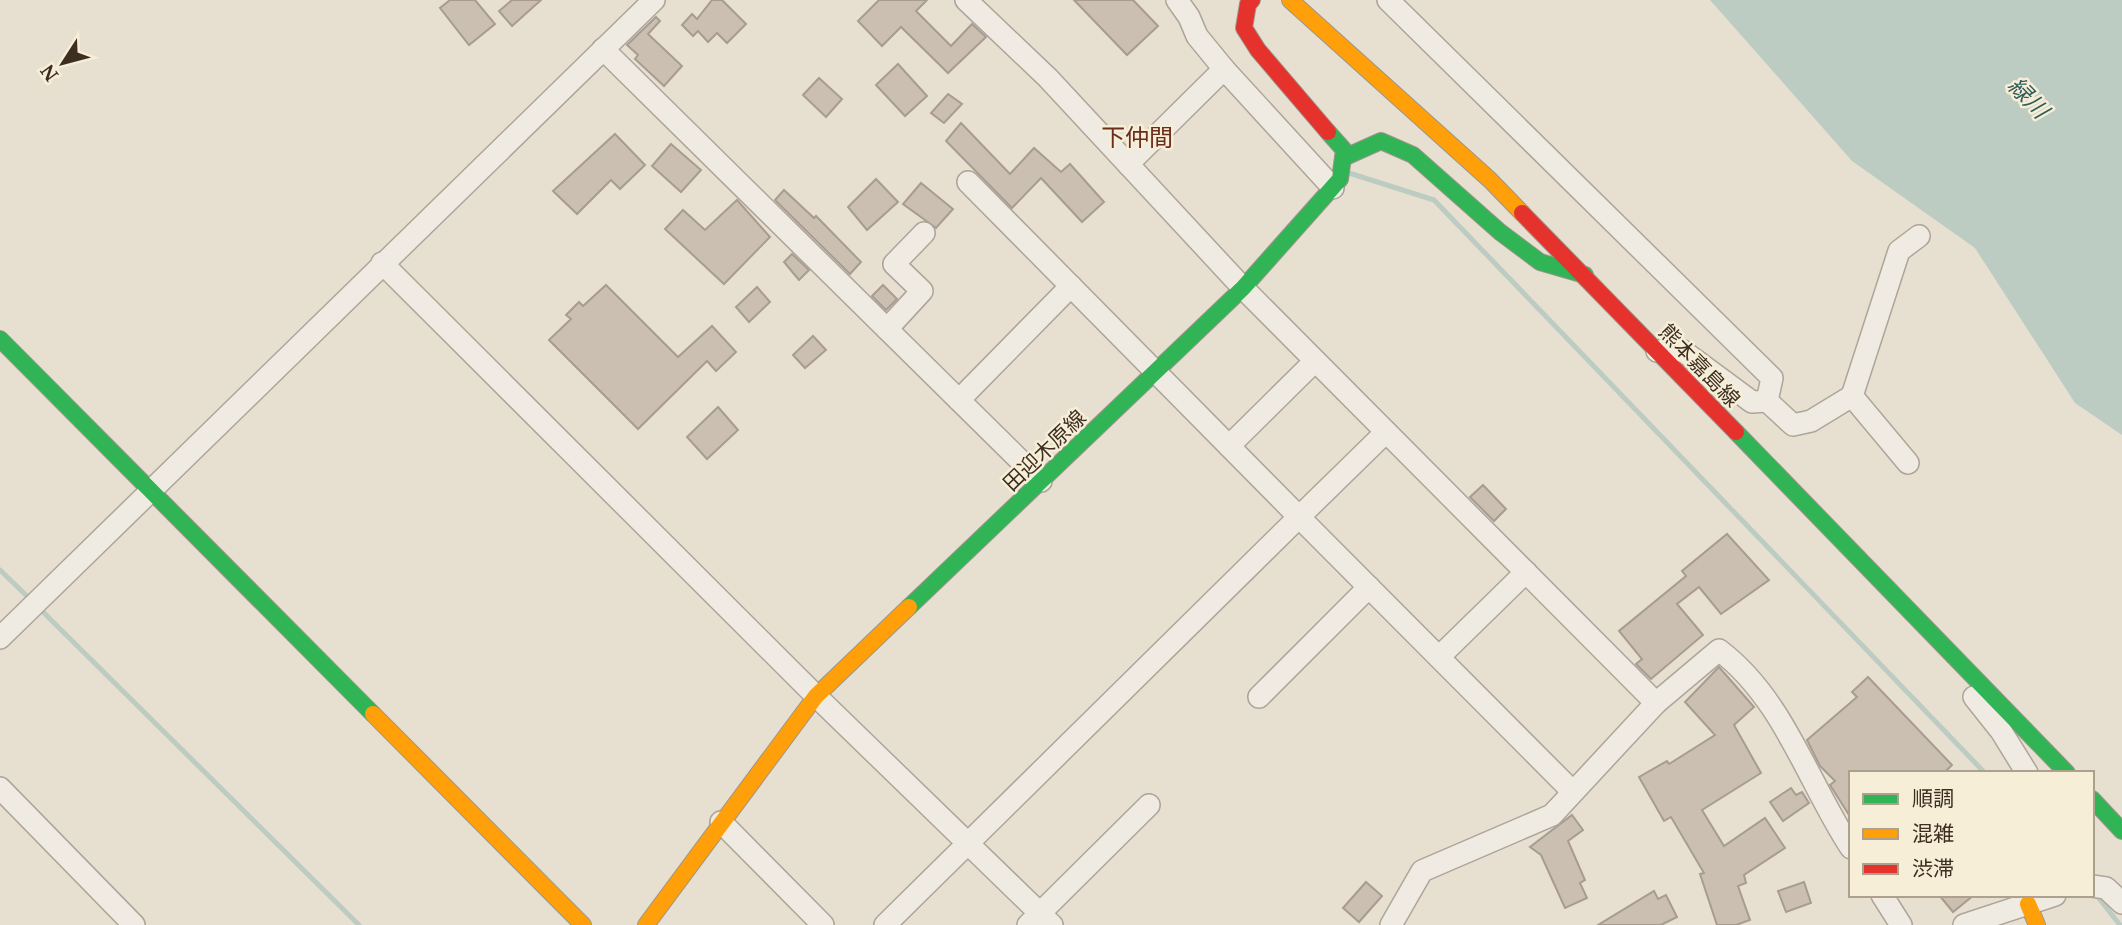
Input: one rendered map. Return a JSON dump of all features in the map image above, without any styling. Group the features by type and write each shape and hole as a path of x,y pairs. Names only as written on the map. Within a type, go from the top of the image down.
{"main road":[{"path":"1252,0 1248,4 1244,28 1258,50 1345,150 1337,184"},
{"name":"熊本嘉島線","path":"1290,0 1490,180 2065,771"},
{"path":"1343,158 1381,141 1413,155 1500,232 1540,262 1585,275"},
{"name":"田迎木原線","path":"646,925 816,696 1243,288 1337,184"},
{"path":"0,340 148,492 583,925"},
{"path":"2094,801 2122,831"},
{"path":"2028,904 2037,925"}],"street":[{"path":"0,638 654,0"},
{"path":"966,0 1048,78 1243,288 1656,702"},
{"path":"1177,0 1189,17 1197,36 1224,69 1337,184"},
{"path":"1388,0 1772,378 1767,401"},
{"path":"603,49 1041,481"},
{"path":"1128,164 1224,69"},
{"path":"968,182 1572,791"},
{"path":"887,329 922,290 894,264 924,233"},
{"path":"1657,351 1684,351 1752,402 1767,401 1793,425 1811,421 1852,396 1899,251 1919,236"},
{"path":"382,263 968,844 1040,921 1149,805"},
{"path":"959,400 1071,286"},
{"path":"1229,446 1315,361"},
{"path":"1852,396 1908,463"},
{"path":"885,925 1386,432"},
{"path":"1439,657 1526,572"},
{"path":"1259,697 1369,587"},
{"path":"1944,644 1959,679 2001,731 2026,771"},
{"path":"1391,925 1422,871 1552,816 1656,702 1719,650 1768,704 1806,764 1849,844"},
{"path":"0,788 134,925"},
{"path":"721,822 823,925"},
{"path":"2094,886 2106,887 2122,903"},
{"path":"1883,897 1901,925"},
{"path":"1964,925 2049,897"}],"water":[{"name":"緑川","path":"1710,0 2122,0 2122,435 2075,403 1975,248 1852,161"}],"building":[{"path":"450,0 475,0 495,24 469,45 440,8"},
{"path":"512,0 541,0 512,26 499,11"},
{"path":"712,0 722,0 746,24 727,43 717,33 708,42 698,31 693,36 682,25 692,14 697,19"},
{"path":"879,0 927,0 916,11 951,46 972,24 986,37 948,73 901,27 882,46 858,21"},
{"path":"1074,0 1133,0 1158,26 1127,55"},
{"path":"656,17 660,21 648,34 682,66 664,86 635,59 638,55 627,45"},
{"path":"898,64 927,96 905,116 876,85"},
{"path":"819,78 842,99 826,117 803,95"},
{"path":"948,94 962,104 944,123 931,113"},
{"path":"961,123 1010,174 1034,148 1061,172 1070,164 1104,202 1082,222 1041,178 1012,208 946,141"},
{"path":"615,134 645,165 620,189 611,180 577,214 553,191"},
{"path":"671,144 701,170 681,192 652,166"},
{"path":"876,179 898,202 867,230 848,207"},
{"path":"921,183 953,209 936,228 903,204"},
{"path":"784,190 814,218 816,216 861,262 850,274 775,200"},
{"path":"737,200 770,237 724,284 665,229 683,210 705,230"},
{"path":"792,254 809,270 799,280 784,262"},
{"path":"606,285 678,357 712,326 736,352 716,371 707,361 638,429 549,340 571,319 566,315 579,302 583,306"},
{"path":"883,285 897,299 886,310 872,296"},
{"path":"757,287 770,302 749,322 736,307"},
{"path":"813,336 826,350 805,368 793,355"},
{"path":"718,407 738,430 707,459 687,437"},
{"path":"1483,485 1506,509 1494,521 1470,497"},
{"path":"1727,534 1769,580 1721,614 1699,587 1677,604 1703,635 1651,679 1636,664 1642,659 1619,631 1686,576 1682,571"},
{"path":"1719,667 1754,707 1734,725 1761,773 1702,810 1724,846 1765,818 1785,848 1744,875 1746,883 1738,886 1750,920 1736,925 1717,925 1700,874 1704,873 1671,817 1664,821 1639,777 1667,761 1669,764 1715,735 1685,702"},
{"path":"1868,677 1952,765 1946,771 1849,771 1849,815 1830,785 1835,781 1820,766 1807,740 1857,697 1852,692"},
{"path":"1791,788 1796,795 1802,792 1809,803 1783,821 1770,802"},
{"path":"1572,815 1583,830 1568,841 1585,880 1580,883 1587,898 1565,908 1541,855 1530,847"},
{"path":"1366,882 1382,896 1359,922 1343,908"},
{"path":"1804,882 1811,903 1786,912 1778,891"},
{"path":"1654,891 1658,899 1666,895 1677,917 1661,925 1598,925"},
{"path":"1941,897 1972,897 1953,912"}],"waterway":[{"path":"1349,173 1434,200 1983,771"},
{"path":"0,570 31,600"},
{"path":"38,607 359,925"},
{"path":"2094,892 2120,925"}],"traffic: fast":[{"path":"909,607 1243,288 1340,179 1344,150 1328,132"},
{"path":"1343,158 1381,141 1413,155 1500,232 1540,262 1585,275"},
{"path":"0,339 373,714"},
{"path":"1736,432 2065,771"},
{"path":"2094,801 2122,831"}],"traffic: slow":[{"path":"1290,0 1490,180 1522,213"},
{"path":"646,925 816,696 909,607"},
{"path":"373,714 583,925"},
{"path":"2028,904 2037,925"}],"traffic: jam":[{"path":"1252,0 1248,4 1244,28 1258,50 1328,132"},
{"path":"1522,213 1736,432"}],"district":[{"name":"下仲間","path":"1137,136"}]}
